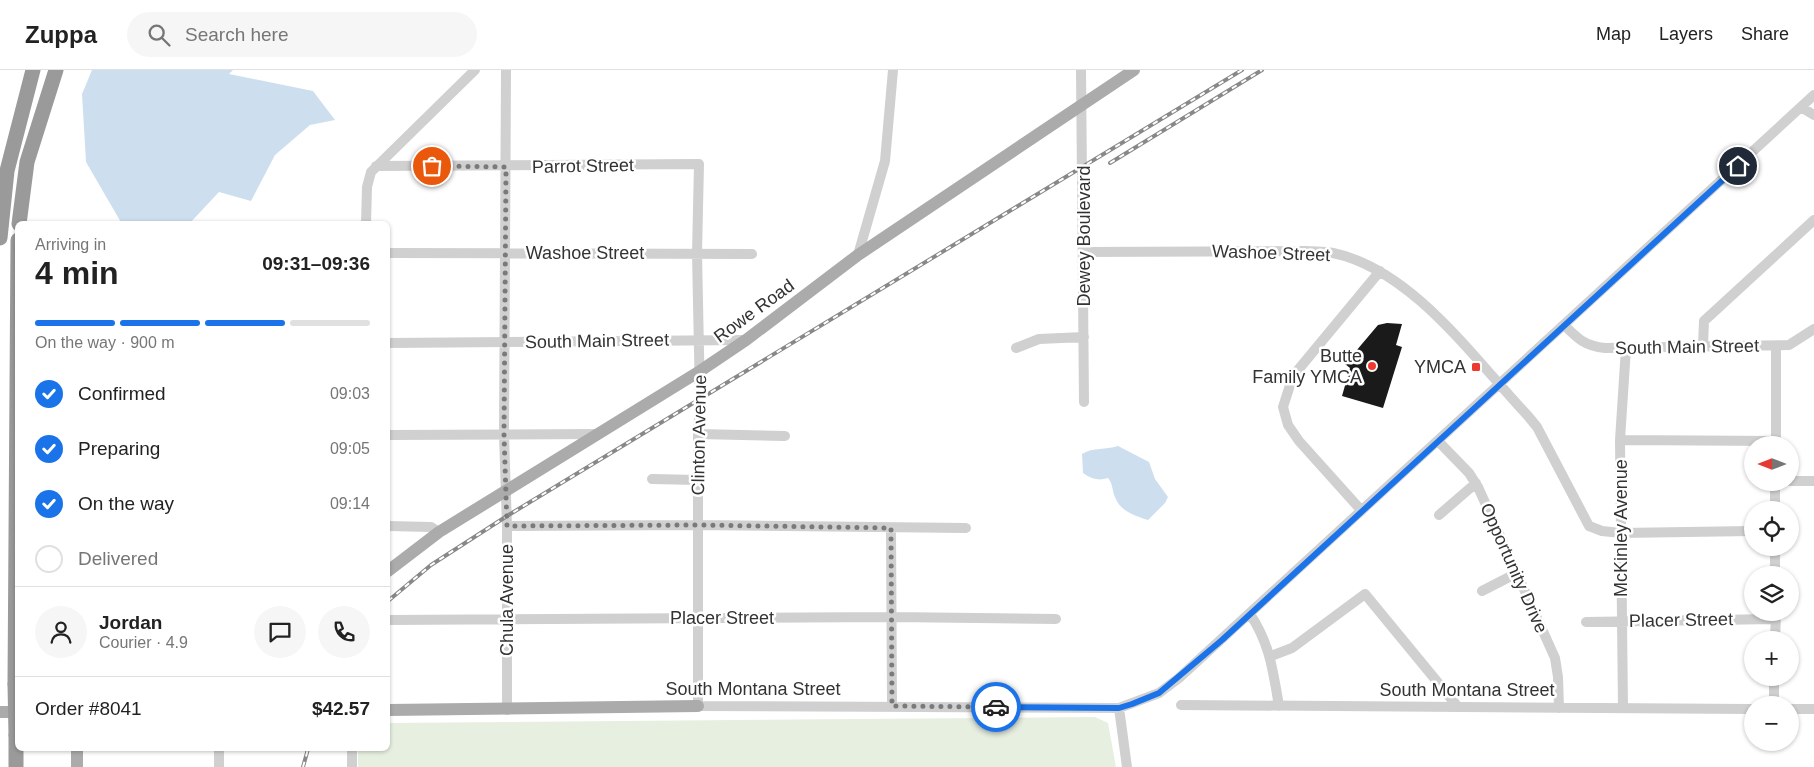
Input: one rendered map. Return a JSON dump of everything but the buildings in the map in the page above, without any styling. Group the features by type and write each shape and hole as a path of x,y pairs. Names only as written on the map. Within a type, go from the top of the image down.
{"highway":[{"path":"0,238 7,171 33,70"},
{"path":"20,221 27,162 56,70"},
{"path":"16,751 16,767"}],"main road":[{"name":"Rowe Road","path":"390,569 439,532 700,371 746,340 858,255 1134,70"},
{"name":"South Montana Street","path":"390,710 507,710 698,706"},
{"path":"0,712 15,712"},
{"path":"77,751 77,767"}],"street":[{"path":"366,221 367,187 371,172 475,70"},
{"name":"Chula Avenue","path":"506,70 504,434 507,526 507,710"},
{"path":"858,255 885,161 893,70"},
{"name":"Dewey Boulevard","path":"1081,70 1084,402"},
{"path":"1127,767 1119,708 1159,693 1179,678 1814,95"},
{"path":"1801,107 1814,115"},
{"name":"Parrot Street","path":"376,166 506,167 699,164"},
{"name":"Clinton Avenue","path":"698,706 699,164"},
{"path":"1703,346 1704,321 1814,220"},
{"name":"Washoe Street","path":"1084,252 1306,251 1333,253 1380,271 1409,290 1439,319 1537,427 1589,526 1602,531 1621,533 1744,531"},
{"name":"Washoe Street","path":"390,253 752,254"},
{"path":"1361,510 1299,441 1288,425 1283,406 1293,376 1380,271"},
{"name":"South Main Street","path":"1564,325 1579,341 1590,346 1626,348 1789,345 1814,329"},
{"path":"1016,348 1040,339 1084,337"},
{"name":"South Main Street","path":"390,343 746,340"},
{"path":"1776,346 1776,436"},
{"name":"McKinley Avenue","path":"1622,708 1620,440 1626,348"},
{"path":"390,435 599,434"},
{"path":"698,434 785,436"},
{"name":"Opportunity Drive","path":"1438,440 1476,483 1555,658 1559,708"},
{"path":"1620,440 1744,442"},
{"path":"652,480 698,480"},
{"path":"1799,481 1814,481"},
{"path":"1439,515 1476,483"},
{"path":"507,526 698,525 966,528"},
{"path":"390,526 431,527 439,532"},
{"path":"891,528 892,706"},
{"path":"1482,592 1517,574"},
{"path":"1271,656 1292,648 1365,594 1458,707"},
{"path":"1250,614 1260,630 1271,656 1278,706"},
{"name":"Placer Street","path":"390,620 892,617 1056,619"},
{"name":"Placer Street","path":"1586,622 1744,617"},
{"name":"South Montana Street","path":"1182,705 1744,708"},
{"name":"South Montana Street","path":"698,706 1119,708"},
{"path":"1799,709 1814,709"},
{"path":"219,751 219,767"},
{"path":"352,751 352,767"}],"shaded area":[{"path":"1095,717 1108,723 1116,767 358,767 358,751 390,751 390,723"}],"water":[{"path":"92,70 233,70 229,74 313,91 335,120 310,125 275,155 251,201 219,192 192,221 120,221 86,162 82,94"},
{"path":"1118,446 1149,462 1155,479 1168,497 1165,503 1148,520 1133,515 1120,506 1108,478 1095,479 1083,473 1082,454 1091,450"}],"railway":[{"path":"390,599 431,565 507,516 1242,70"},
{"path":"1110,163 1262,70"},
{"path":"303,767 307,751"}],"way so far":[{"path":"432,166 506,167 504,434 507,526 698,525 891,528 892,706 996,707"}],"place":[{"name":"Butte Family YMCA","path":"1372,366"},
{"name":"YMCA","path":"1476,367"}],"route":[{"path":"996,707 1119,708 1142,701 1159,693 1222,640 1361,510 1738,166"}]}
